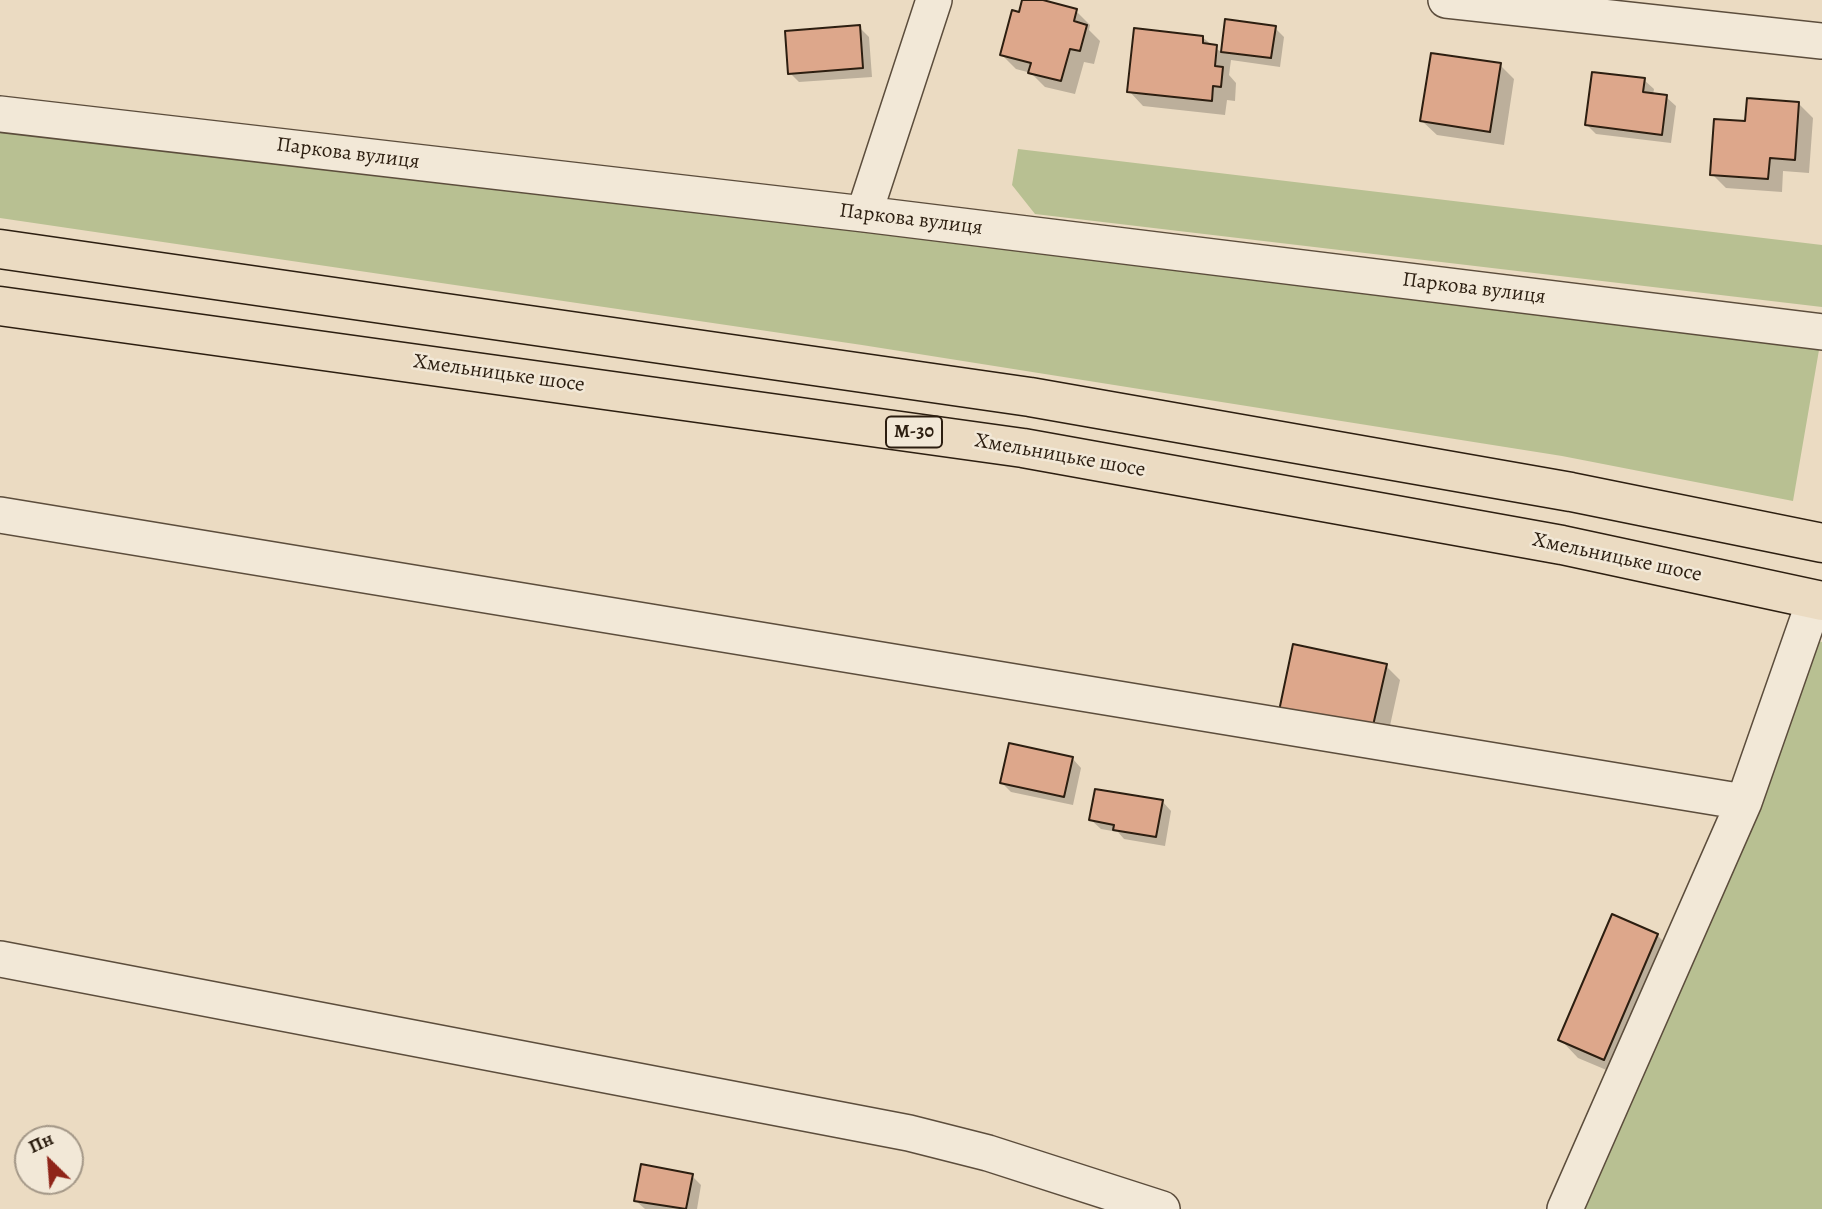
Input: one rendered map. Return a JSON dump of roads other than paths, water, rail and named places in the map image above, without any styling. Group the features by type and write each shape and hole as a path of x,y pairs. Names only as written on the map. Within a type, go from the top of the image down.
{"highway":[{"path":"0,249 1030,397 1571,492 1822,543"},
{"name":"Хмельницьке шосе","path":"0,306 1023,448 1562,545 1819,600"}],"street":[{"path":"864,214 934,0"},
{"path":"1446,0 1822,41"},
{"name":"Паркова вулиця","path":"0,114 864,214 1822,332"},
{"path":"0,515 1744,802"},
{"path":"1565,1209 1744,802 1819,600"},
{"path":"0,959 909,1133 988,1153 1162,1209"}]}
